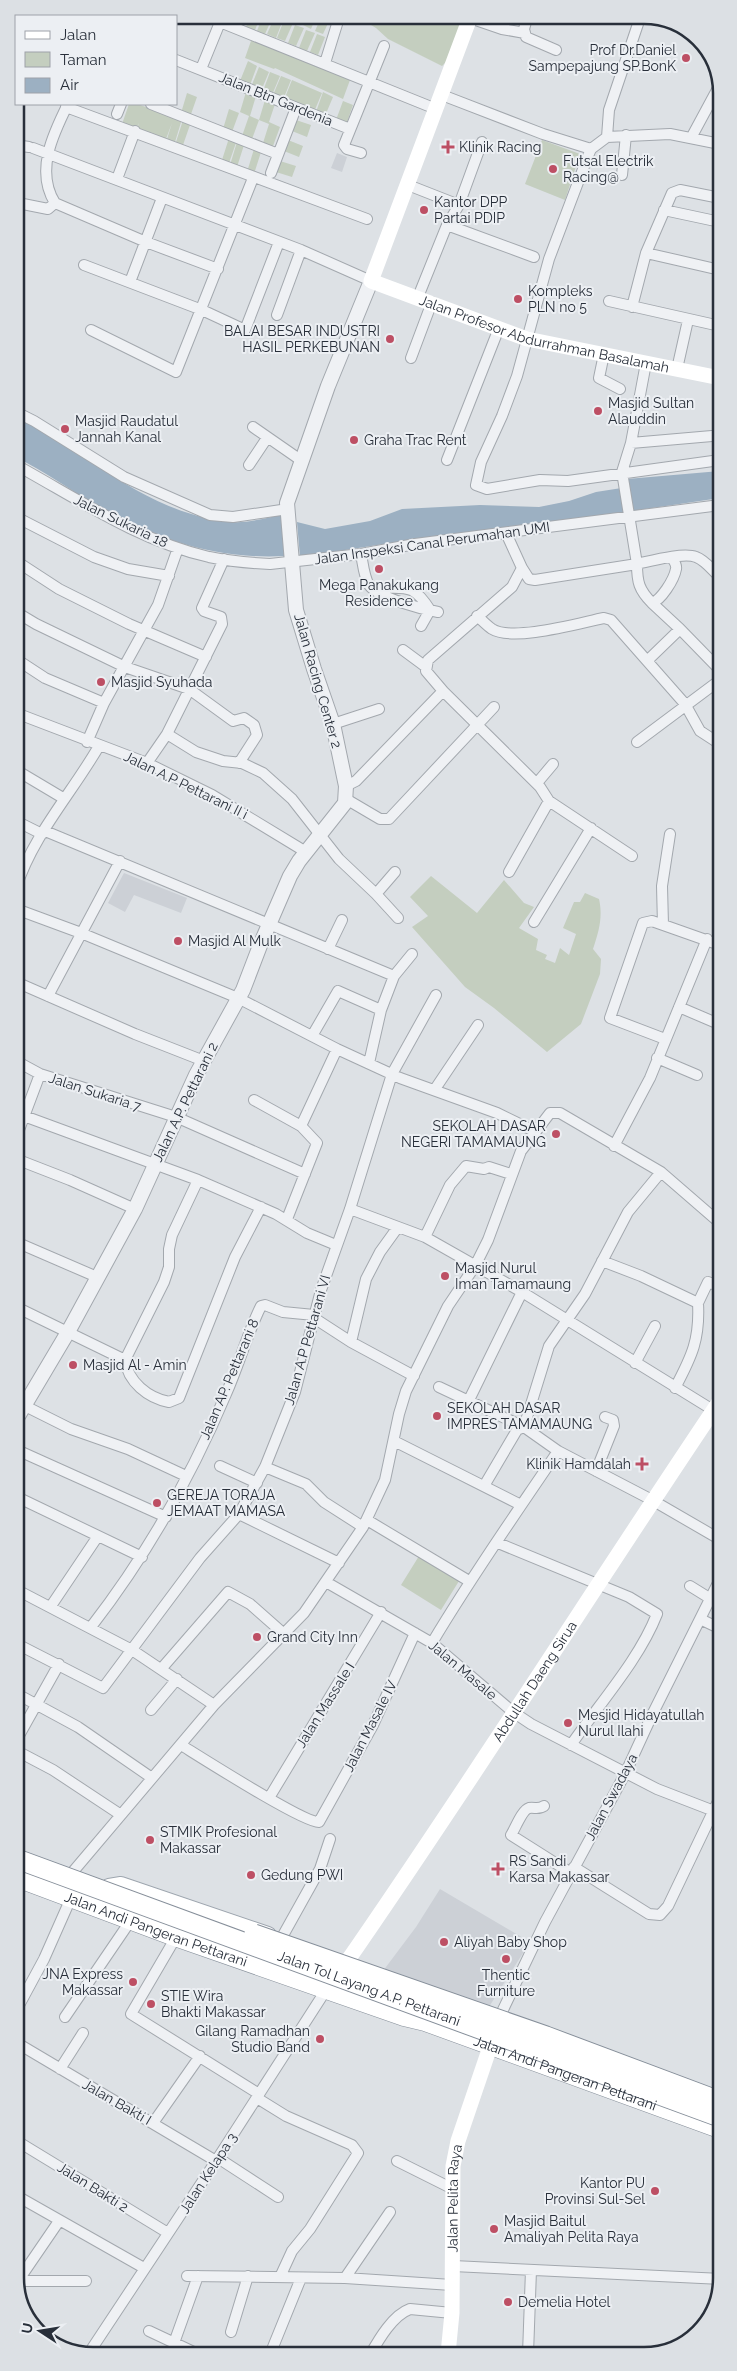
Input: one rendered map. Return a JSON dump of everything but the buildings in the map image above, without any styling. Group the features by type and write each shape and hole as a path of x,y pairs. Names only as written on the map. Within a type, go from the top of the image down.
{"highway":[{"name":"Jalan Andi Pangeran Pettarani","path":"24,1858 75,1885 131,1920 326,1990 404,2017 425,2022 713,2127"},
{"name":"Jalan Tol Layang A.P. Pettarani","path":"24,1862 75,1885 713,2115"},
{"name":"Jalan Tol Layang A.P. Pettarani","path":"24,1871 218,1943 713,2121"},
{"name":"Jalan Andi Pangeran Pettarani","path":"24,1880 43,1887"},
{"path":"75,1885 112,1884 537,2033 713,2099"},
{"name":"Jalan Andi Pangeran Pettarani","path":"24,1887 75,1885 109,1887 185,1914 247,1932 506,2022"},
{"path":"176,1937 188,1934 192,1924 185,1914"},
{"path":"234,1958 225,1948 226,1940 233,1933 247,1932"},
{"path":"506,2022 713,2099"}],"main road":[{"path":"371,281 468,24"},
{"name":"Jalan Profesor Abdurrahman Basalamah","path":"371,281 527,339 713,377"},
{"name":"Abdullah Daeng Sirua","path":"346,1963 435,1835 652,1500 713,1416"},
{"name":"Jalan Andi Pangeran Pettarani","path":"109,1887 121,1885 247,1932 281,1940 506,2022"},
{"name":"Jalan Pelita Raya","path":"449,2347 452,2313 453,2166 458,2141 490,2047"}],"street":[{"name":"Jalan Btn Gardenia","path":"201,69 220,24"},
{"name":"Jalan Btn Gardenia","path":"236,24 369,80 591,149"},
{"path":"325,63 337,24"},
{"path":"495,24 525,33"},
{"path":"526,24 525,33 528,39 556,50"},
{"path":"607,137 609,110 638,24"},
{"path":"361,153 345,148 350,129 384,46"},
{"name":"Jalan Btn Gardenia","path":"178,61 350,129"},
{"path":"691,138 713,97"},
{"path":"218,269 146,242 55,203 48,186 47,152 67,105 366,220"},
{"path":"154,105 278,154"},
{"path":"271,173 296,108"},
{"path":"116,179 135,131"},
{"path":"713,143 670,134 626,135 607,137 591,149 550,259 502,416 481,462 476,485 488,490 540,480 568,481 713,461"},
{"path":"622,175 626,135"},
{"path":"411,358 424,300 447,225 459,205 482,142"},
{"path":"24,146 47,152 162,198 235,224 301,250 371,281 328,386 288,496 288,512 233,518 210,516 124,477 24,416"},
{"path":"92,330 176,372 253,178"},
{"path":"408,185 459,205"},
{"path":"632,307 646,253 672,193 680,190 713,197"},
{"path":"130,282 162,198"},
{"path":"24,204 48,209 55,203"},
{"path":"664,210 713,220"},
{"path":"447,225 534,257"},
{"path":"84,265 202,310 244,330 279,242"},
{"path":"277,315 301,250"},
{"path":"646,253 713,268"},
{"path":"609,301 713,325"},
{"path":"677,369 688,320"},
{"path":"447,460 499,328"},
{"path":"604,354 599,378 620,389"},
{"path":"646,363 631,443 623,474 639,589 713,663"},
{"path":"253,427 302,461"},
{"path":"631,443 712,436"},
{"path":"249,465 267,438"},
{"name":"Jalan Sukaria 18","path":"24,470 101,514 147,536 178,548 224,559 270,564 292,560"},
{"name":"Jalan Inspeksi Canal Perumahan UMI","path":"292,560 361,554 415,544 713,506"},
{"name":"Jalan Racing Center 2","path":"288,512 296,610 333,724 346,793"},
{"path":"24,521 94,557 128,569 168,576"},
{"path":"506,533 529,579 535,580 587,573 672,558 696,557 713,571"},
{"path":"87,742 104,703 125,668 158,605 178,548"},
{"path":"361,554 370,587 383,595 434,611"},
{"path":"652,603 658,600 675,573 676,566 672,558"},
{"path":"147,764 167,734 222,622 221,617 204,611 202,608 224,559"},
{"path":"24,566 59,589 206,657"},
{"path":"522,568 512,587 428,660 426,667 428,674 442,691 537,783 549,801 632,856"},
{"path":"370,587 407,587 423,599 434,611"},
{"path":"421,626 434,611"},
{"path":"477,616 493,630 512,633 534,632 608,619 648,660 685,704 700,731 713,739"},
{"path":"24,617 125,668 189,689 234,721 242,717 254,725 258,735 238,763"},
{"path":"648,660 680,628"},
{"path":"403,650 426,667"},
{"path":"24,664 45,678 104,703"},
{"path":"637,742 713,685"},
{"path":"442,691 346,793 380,819 389,819 494,708"},
{"path":"333,724 379,709"},
{"name":"Jalan A.P Pettarani II i","path":"24,716 87,742 122,753 212,795 306,852"},
{"path":"167,734 196,752 257,770 280,787 322,834 340,859 398,918"},
{"path":"24,861 44,833 63,798 87,766 99,746"},
{"path":"537,783 553,764"},
{"path":"24,775 63,798"},
{"name":"Jalan A.P. Pettarani 2","path":"24,1400 68,1332 97,1277 110,1259 135,1209 176,1117 238,998 290,876 306,852 343,808 346,793"},
{"path":"509,872 549,801"},
{"path":"24,824 120,861 268,925 394,976"},
{"path":"534,922 591,828"},
{"path":"663,924 662,886 670,834"},
{"path":"48,996 120,861"},
{"path":"376,894 395,872"},
{"path":"24,912 81,933 238,998 369,1064 497,1112 536,1132"},
{"path":"328,948 342,920"},
{"path":"665,1039 610,1019 643,923 652,921 713,941"},
{"path":"614,1146 650,1078 707,939"},
{"path":"369,1064 381,1010 394,976 412,954"},
{"path":"24,986 135,1034 204,1061"},
{"path":"312,1036 338,991 381,1010"},
{"name":"Jalan A.P Pettarani VI","path":"60,1664 103,1688 200,1558 238,1514 257,1483 295,1392 314,1316 392,1074 436,995"},
{"path":"679,1007 713,1022"},
{"path":"435,1089 478,1025"},
{"path":"301,1126 337,1049"},
{"path":"658,1058 697,1075"},
{"name":"Jalan Sukaria 7","path":"24,1065 40,1074 176,1117 305,1174"},
{"path":"40,1074 24,1116 198,1180 261,1207 286,1219 307,1233 336,1245"},
{"path":"254,1100 301,1126 317,1143 286,1219"},
{"path":"24,1990 44,1958 75,1885 121,1815 182,1746 214,1705 304,1613 365,1523 384,1480 406,1391 448,1306 475,1266 496,1223 511,1174 521,1151 550,1113 556,1112 661,1172 713,1217"},
{"path":"24,1162 135,1209"},
{"path":"425,1237 450,1185 466,1166 484,1169 490,1167 511,1174"},
{"path":"524,1427 547,1350 585,1294 628,1212 661,1172"},
{"path":"198,1180 172,1234 169,1249 169,1267 164,1282 124,1360 128,1374 149,1395 169,1402 179,1398 235,1257 261,1207"},
{"path":"350,1209 425,1237 522,1292 675,1388 713,1405"},
{"path":"351,1342 366,1279 380,1252 398,1227"},
{"path":"24,1245 97,1277"},
{"path":"602,1261 641,1276 698,1303"},
{"path":"675,1388 692,1353 700,1328 698,1303 708,1282 713,1284"},
{"path":"468,1402 522,1292"},
{"name":"Jalan AP. Pettarani 8","path":"91,1627 142,1557 166,1517 226,1394 261,1306 265,1305 283,1312 314,1316"},
{"path":"24,1311 124,1360"},
{"path":"314,1316 351,1342 414,1376"},
{"path":"634,1363 655,1326"},
{"path":"439,1388 524,1427 558,1452 652,1500 713,1535"},
{"path":"24,1410 128,1449 186,1476"},
{"path":"596,1471 614,1426 613,1420 605,1416"},
{"path":"484,1486 517,1430 524,1427"},
{"path":"394,1441 521,1506"},
{"path":"432,1643 469,1580 498,1543 558,1452"},
{"path":"24,1453 166,1517"},
{"path":"220,1466 257,1483"},
{"path":"265,1467 306,1484 324,1502 469,1580"},
{"path":"24,1500 142,1557"},
{"path":"238,1514 338,1563"},
{"path":"51,1606 98,1536"},
{"path":"498,1543 629,1597 657,1614 616,1683 571,1745"},
{"name":"Jalan Masale","path":"326,1582 432,1643 513,1712 625,1774 657,1789 713,1811"},
{"path":"690,1586 713,1597"},
{"path":"162,1668 228,1592 250,1604 284,1634"},
{"path":"24,1593 132,1650 162,1668 214,1705"},
{"name":"Jalan Swadaya","path":"506,2022 545,1922 625,1774 700,1619 713,1601"},
{"name":"Jalan Massale I","path":"269,1798 381,1612"},
{"path":"700,1619 713,1625"},
{"name":"Jalan Masale IV","path":"269,1798 313,1822 319,1822 373,1726 415,1632"},
{"path":"24,1647 60,1664 24,1727"},
{"path":"151,1710 177,1679"},
{"path":"24,1698 78,1727 152,1778"},
{"path":"182,1746 269,1798"},
{"path":"24,1755 53,1770 121,1815"},
{"path":"544,1806 526,1810 511,1835 649,1914 660,1915 668,1906 713,1813"},
{"path":"281,1940 320,1869 330,1839"},
{"path":"66,2017 131,1920"},
{"path":"176,1937 131,2014 200,2056 286,2116 352,2145 358,2153 310,2229 292,2251 280,2277"},
{"name":"Jalan Kelapa 3","path":"93,2347 217,2160 326,1990"},
{"path":"60,2069 83,2033"},
{"name":"Jalan Bakti I","path":"24,2047 278,2197"},
{"path":"153,2124 200,2056"},
{"name":"Jalan Bakti 2","path":"24,2145 168,2234"},
{"path":"397,2160 453,2189"},
{"path":"24,2200 144,2268"},
{"path":"345,2278 390,2212"},
{"path":"24,2272 59,2221"},
{"path":"453,2266 713,2280"},
{"path":"528,2347 531,2270"},
{"path":"186,2276 345,2278 452,2285"},
{"path":"174,2343 198,2276"},
{"path":"231,2332 248,2276"},
{"path":"273,2347 301,2278"},
{"path":"24,2281 86,2281"},
{"path":"375,2347 404,2311 410,2309 452,2313"},
{"path":"149,2331 183,2347"}],"shaded area":[{"path":"337,153 347,157 342,172 331,168"},
{"path":"124,873 187,898 181,913 134,895 125,912 108,903"},
{"path":"440,1889 530,1942 487,2010 383,1971 416,1927"}],"green space":[{"path":"247,24 257,24 255,30 246,27"},
{"path":"260,24 269,24 265,34 257,31"},
{"path":"271,24 281,24 276,38 267,34"},
{"path":"282,24 293,24 285,41 277,38"},
{"path":"303,24 313,24 311,29"},
{"path":"318,24 328,24 323,34 315,31"},
{"path":"369,24 465,24 448,60 442,66 388,39"},
{"path":"295,25 304,28 296,46 288,43"},
{"path":"306,30 315,33 307,51 299,48"},
{"path":"317,34 325,37 318,55 310,52"},
{"path":"252,38 350,80 343,99 275,68 245,58"},
{"path":"248,61 257,66 250,85 240,81"},
{"path":"259,67 269,72 261,91 251,87"},
{"path":"270,72 280,76 272,95 263,91"},
{"path":"281,76 291,80 283,100 273,95"},
{"path":"292,80 322,93 314,112 284,100"},
{"path":"246,92 256,96 250,116 259,120 252,139 242,136 249,116 240,112"},
{"path":"323,92 333,97 325,116 316,112"},
{"path":"187,93 197,97 190,117 181,113"},
{"path":"265,100 275,104 269,122 280,127 273,146 263,143 269,124 259,120"},
{"path":"343,101 353,105 346,125 336,120"},
{"path":"129,105 140,105 182,119 175,142 167,139 172,123 166,139 137,129 139,123 136,129 122,124"},
{"path":"229,109 239,113 232,132 223,129"},
{"path":"183,120 191,122 183,145 176,142"},
{"path":"296,120 311,125 307,137 292,131"},
{"path":"229,138 237,140 229,163 222,160"},
{"path":"288,140 303,146 299,157 284,151"},
{"name":"Futsal Electrik Racing@","path":"542,140 580,154 565,200 525,184"},
{"path":"237,142 244,145 237,167 230,165"},
{"path":"254,149 261,152 254,174 247,172"},
{"path":"280,161 296,166 292,177 276,172"},
{"path":"431,876 477,913 504,880 524,903 534,907 519,928 538,939 536,950 547,955 545,959 555,963 560,948 569,955 576,934 563,928 574,902 580,902 585,893 599,899 600,924 593,949 601,959 600,974 581,1024 547,1052 494,1008 465,987 412,927 428,916 410,897"},
{"path":"419,1556 459,1581 441,1610 401,1585"}],"water":[{"path":"24,421 120,480 174,508 203,517 233,522 251,521 282,515 285,556 260,556 210,551 162,537 94,504 24,461"},
{"path":"713,472 713,499 300,557 297,522 325,529 370,521 402,509 480,505 539,507 569,501 596,492 628,487 627,479"}],"place":[{"name":"Prof Dr.Daniel Sampepajung SP.BonK","path":"686,58"},
{"name":"Klinik Racing","path":"448,147"},
{"name":"Futsal Electrik Racing@","path":"553,169"},
{"name":"Kantor DPP Partai PDIP","path":"424,210"},
{"name":"Kompleks PLN no 5","path":"518,299"},
{"name":"BALAI BESAR INDUSTRI HASIL PERKEBUNAN","path":"390,339"},
{"name":"Masjid Sultan Alauddin","path":"598,411"},
{"name":"Masjid Raudatul Jannah Kanal","path":"65,429"},
{"name":"Graha Trac Rent","path":"354,440"},
{"name":"Mega Panakukang Residence","path":"379,569"},
{"name":"Masjid Syuhada","path":"101,682"},
{"name":"Masjid Al Mulk","path":"178,941"},
{"name":"SEKOLAH DASAR NEGERI TAMAMAUNG","path":"556,1134"},
{"name":"Masjid Nurul Iman Tamamaung","path":"445,1276"},
{"name":"Masjid Al - Amin","path":"73,1365"},
{"name":"SEKOLAH DASAR IMPRES TAMAMAUNG","path":"437,1416"},
{"name":"Klinik Hamdalah","path":"642,1464"},
{"name":"GEREJA TORAJA JEMAAT MAMASA","path":"157,1503"},
{"name":"Grand City Inn","path":"257,1637"},
{"name":"Mesjid Hidayatullah Nurul Ilahi","path":"568,1723"},
{"name":"STMIK Profesional Makassar","path":"150,1840"},
{"name":"RS Sandi Karsa Makassar","path":"498,1869"},
{"name":"Gedung PWI","path":"251,1875"},
{"name":"Aliyah Baby Shop","path":"444,1942"},
{"name":"Thentic Furniture","path":"506,1959"},
{"name":"JNA Express Makassar","path":"133,1982"},
{"name":"STIE Wira Bhakti Makassar","path":"151,2004"},
{"name":"Gilang Ramadhan Studio Band","path":"320,2039"},
{"name":"Kantor PU Provinsi Sul-Sel","path":"655,2191"},
{"name":"Masjid Baitul Amaliyah Pelita Raya","path":"494,2229"},
{"name":"Demelia Hotel","path":"508,2302"}]}
